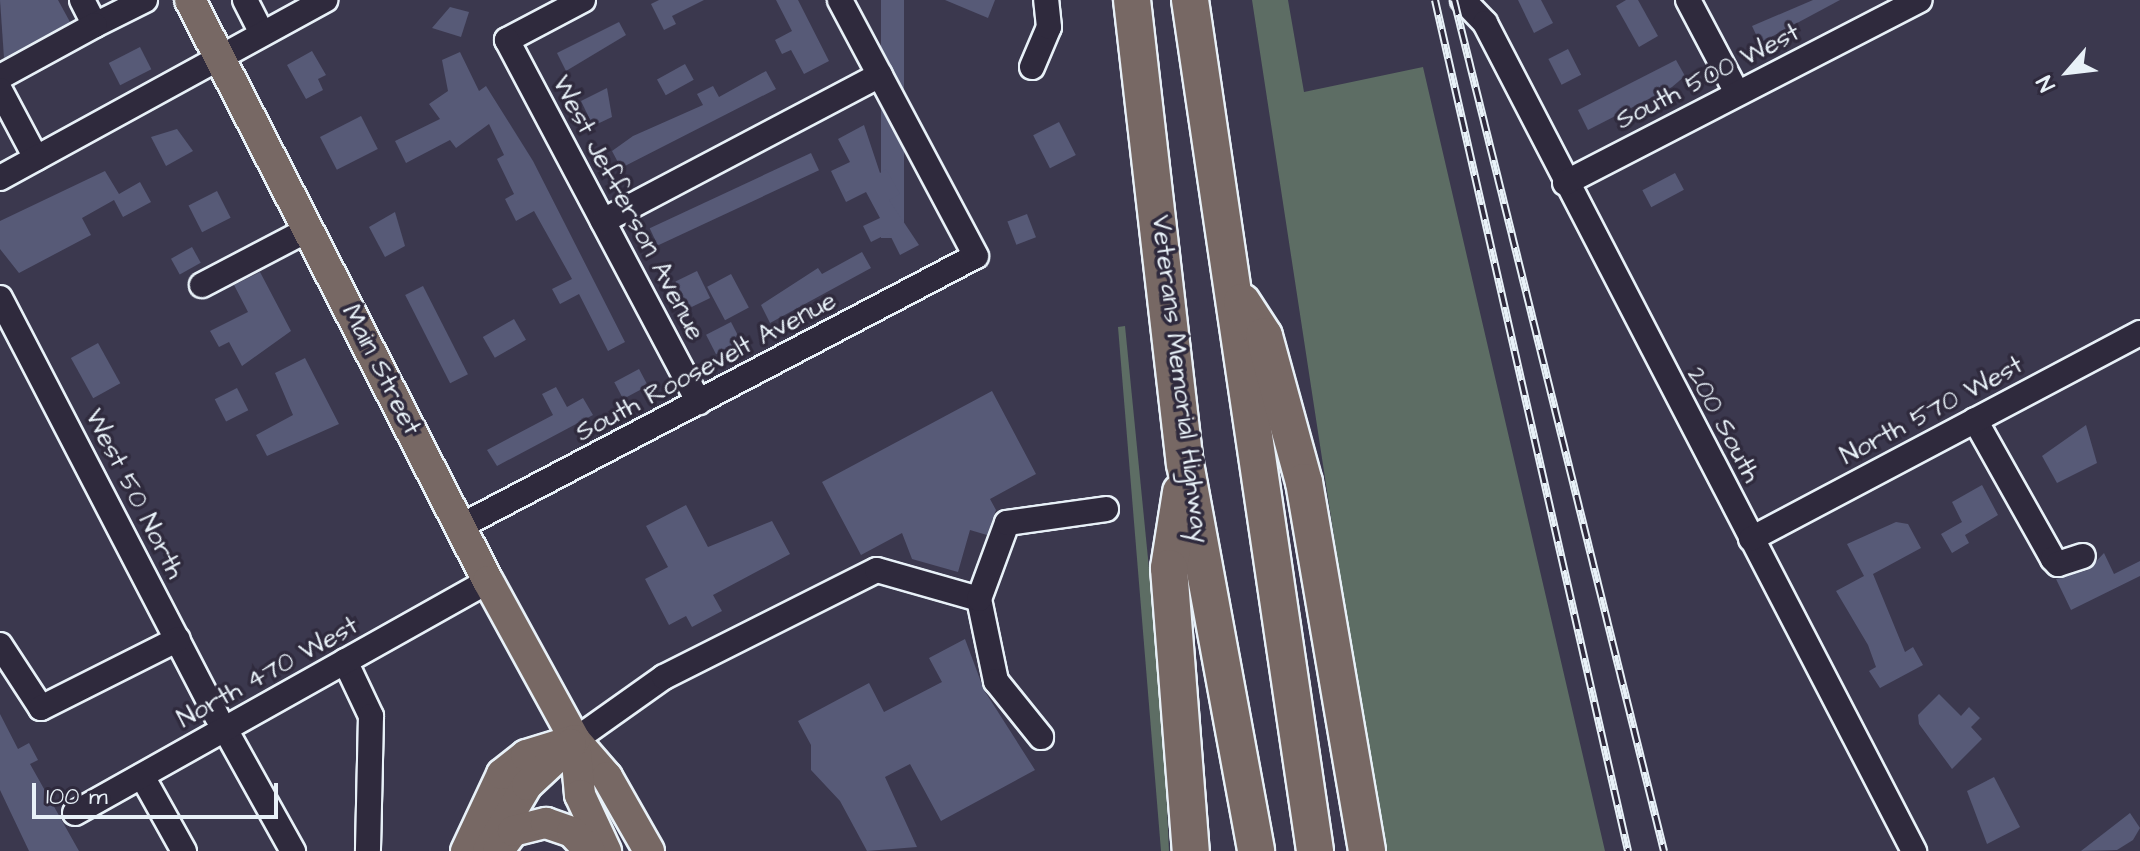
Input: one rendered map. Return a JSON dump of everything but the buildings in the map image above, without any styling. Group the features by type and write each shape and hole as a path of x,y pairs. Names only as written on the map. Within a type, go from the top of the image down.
{"highway":[{"name":"Veterans Memorial Highway","path":"1132,0 1185,463 1256,851"},
{"path":"1190,0 1315,851"},
{"path":"1232,288 1264,336 1304,482 1367,851"},
{"path":"1185,463 1169,568 1191,851"}],"main road":[{"name":"Main Street","path":"190,0 488,581 575,740 607,777 649,851"},
{"name":"Main Street","path":"575,740 580,795 606,851"},
{"path":"466,851 502,774 526,755 575,740"},
{"path":"488,851 527,785 575,740"},
{"path":"498,851 513,831 546,823 572,832 590,851"}],"street":[{"path":"82,0 95,25"},
{"path":"0,77 145,0"},
{"path":"245,0 261,32"},
{"path":"0,178 218,54 325,0"},
{"name":"West Jefferson Avenue","path":"583,0 507,40 699,402"},
{"path":"603,221 880,75 840,0"},
{"path":"1032,67 1049,27 1046,0"},
{"name":"200 South","path":"1463,0 1482,15 1565,183 1914,851"},
{"path":"1688,0 1737,93"},
{"name":"South 500 West","path":"1565,183 1920,0"},
{"name":"South Roosevelt Avenue","path":"461,526 976,256 880,75"},
{"path":"0,90 36,158"},
{"path":"202,285 309,229"},
{"name":"West 50 North","path":"0,298 221,723 293,851"},
{"name":"North 570 West","path":"1751,539 2140,333"},
{"path":"1975,420 2053,559 2058,564 2083,556"},
{"path":"1041,737 996,681 979,599 1007,523 1106,509"},
{"path":"575,740 664,677 877,570 979,599"},
{"name":"North 470 West","path":"75,813 142,776 221,723 345,661 488,581"},
{"path":"0,645 41,708 178,639"},
{"path":"345,661 371,716 368,851 390,851"},
{"path":"142,776 184,851"}],"green space":[{"path":"1252,0 1288,0 1304,92 1423,67 1605,851 1382,851"},
{"path":"1125,326 1162,700 1169,851 1161,851 1118,327"}],"railway":[{"path":"1435,0 1628,851"},
{"path":"1454,0 1664,851"}]}
